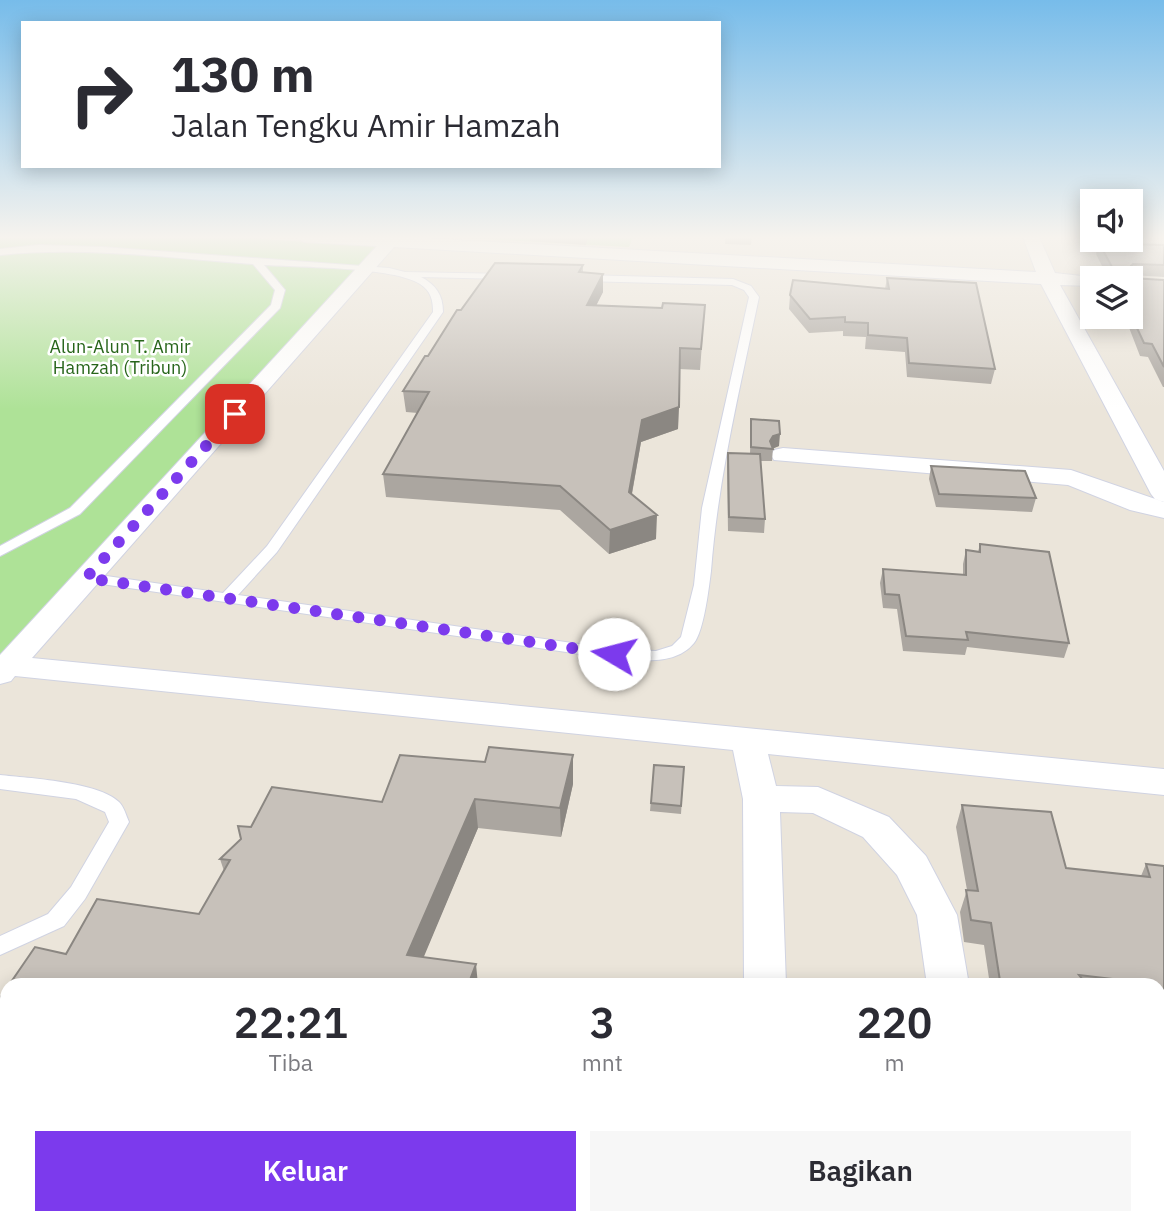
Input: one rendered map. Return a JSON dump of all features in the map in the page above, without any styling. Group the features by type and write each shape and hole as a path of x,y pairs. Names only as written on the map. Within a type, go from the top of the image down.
{"street":[{"path":"3,668 343,294"},
{"path":"1056,294 1164,494"},
{"path":"783,455 1071,478 1092,484 1119,499 1144,508 1164,510"},
{"path":"3,668 1164,782"},
{"path":"748,740 761,799 765,978"},
{"path":"761,799 818,800 876,827 912,866 937,915 947,978"}],"lane":[{"path":"0,552 75,511 276,306 279,294"},
{"path":"226,599 272,549 438,312 440,302 435,294"},
{"path":"86,578 614,654 656,656 678,650 689,639 702,585 709,508 754,297 752,294"},
{"path":"0,782 42,786 103,801 115,809 119,822 78,893 56,920 0,946"}],"green space":[{"name":"Alun-Alun T. Amir Hamzah (Tribun)","path":"0,294 339,294 0,659"}],"building":[{"path":"472,294 593,294 587,305 662,308 663,303 705,305 701,349 680,348 679,407 642,420 629,492 657,515 610,530 560,486 383,474 429,392 403,391 457,310 461,310"},
{"path":"978,294 995,369 909,363 907,338 868,335 868,323 845,322 845,317 810,319 790,295"},
{"path":"1143,294 1164,294 1164,367 1152,344 1144,343 1137,329 1143,329"},
{"path":"751,419 779,421 780,434 773,436 770,441 773,449 751,447"},
{"path":"728,453 760,454 765,519 729,517"},
{"path":"931,466 1025,471 1036,498 939,494"},
{"path":"980,544 1049,552 1069,643 966,632 968,640 906,636 899,595 885,594 883,569 966,575 966,550 980,552"},
{"path":"489,747 573,755 560,808 475,799 407,955 476,964 471,978 14,978 35,947 66,954 97,899 199,914 230,860 220,859 241,839 238,826 251,827 272,787 382,802 400,755 485,762"},
{"path":"654,765 684,767 681,806 651,803"},
{"path":"962,805 1051,812 1066,868 1150,877 1146,864 1164,866 1164,978 1104,978 1079,975 1081,978 1000,978 991,923 971,920 966,890 978,891"}],"route":[{"path":"235,414 86,578 614,654"}]}
